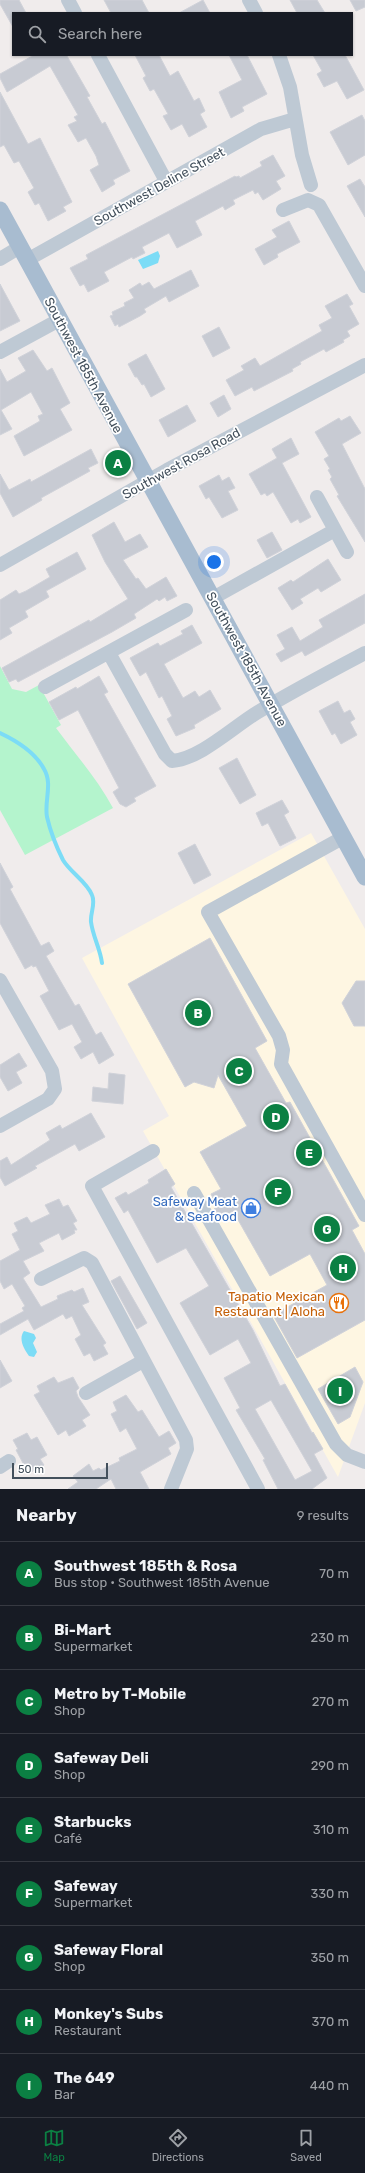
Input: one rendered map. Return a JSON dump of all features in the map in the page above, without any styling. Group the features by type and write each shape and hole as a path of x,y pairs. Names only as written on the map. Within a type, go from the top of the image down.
{"main road":[{"name":"Southwest 185th Avenue","path":"0,210 147,482 272,704 365,877"}],"street":[{"path":"68,0 74,12"},
{"path":"249,0 255,12"},
{"path":"99,56 166,181"},
{"path":"279,56 290,87 294,119 302,155 311,185"},
{"name":"Southwest Deline Street","path":"0,259 24,254 166,181 261,129 294,119"},
{"path":"283,210 298,202 308,200 319,205 365,286"},
{"path":"0,352 60,320"},
{"name":"Southwest Rosa Road","path":"0,565 147,482 365,365"},
{"path":"317,497 347,552"},
{"path":"213,598 335,530"},
{"path":"45,687 186,610"},
{"path":"109,653 165,754 172,761 182,760 217,741 236,726 272,704 365,653"},
{"path":"344,838 208,912 279,1036 283,1050 281,1064 365,1215"},
{"path":"0,980 52,1071 55,1089 48,1099 0,1126"},
{"path":"153,1151 92,1186 258,1489"},
{"path":"194,1193 336,1444 347,1455 365,1462"},
{"path":"41,1279 84,1258 88,1259 187,1444 171,1489"},
{"path":"86,1392 143,1361"}],"shaded area":[{"path":"311,833 365,929 365,1403 338,1477 143,1131 169,1116 82,958"}],"green space":[{"path":"0,666 12,689 26,692 39,685 61,725 56,728 94,778 113,808 25,855 0,810"}],"water":[{"path":"158,251 160,256 158,263 143,269 138,260"},
{"path":"24,1331 34,1334 36,1338 33,1343 37,1352 34,1357 29,1356 22,1344 22,1334"}],"building":[{"path":"0,0 19,0 25,12 12,12 12,25 0,4"},
{"path":"104,0 142,0 148,12 110,12"},
{"path":"203,0 209,12 181,12"},
{"path":"290,0 317,0 324,12 296,12"},
{"path":"350,0 365,0 365,7 356,11"},
{"path":"32,56 67,56 90,96 87,97 102,124 105,122 130,171 113,180 115,184 102,192 90,170 99,165 96,156 86,138 78,142 68,125 77,121 74,117 78,115 50,66 7,92 0,78 0,74"},
{"path":"136,56 160,56 170,76 178,71 194,101 199,98 205,111 200,114 207,127 189,137 182,124 171,130 163,116 168,114 154,89 150,91 143,78 146,76"},
{"path":"230,56 248,56 267,94 242,107 244,111 231,118 219,92 242,80"},
{"path":"314,56 346,56 364,90 347,99 337,81 324,87 317,74 322,71"},
{"path":"0,92 28,144 40,138 72,202 63,207 66,211 48,221 39,203 35,205 28,192 34,188 19,161 14,163 4,145 0,147"},
{"path":"362,115 365,121 365,155 348,165 330,132"},
{"path":"273,155 285,176 276,181 281,189 263,200 258,192 255,194 253,190 233,200 235,204 225,210 223,206 195,221 202,235 177,248 169,233 142,247 145,253 133,259 132,257 104,272 109,281 88,292 84,284 80,286 70,268 88,259 86,255 235,176 239,176 240,178 262,166 260,162"},
{"path":"360,179 365,187 365,217 347,186"},
{"path":"289,221 300,242 277,254 278,257 264,265 255,249 277,237 272,230"},
{"path":"191,270 199,286 169,302 166,296 144,309 146,312 140,316 119,327 118,324 115,326 110,316 113,315 112,312 125,306 124,303 134,298 129,290 140,283 142,286 149,282 154,289"},
{"path":"0,284 20,321 0,331"},
{"path":"347,294 353,304 349,306 359,324 347,331 350,336 343,340 344,342 326,352 324,349 300,362 301,364 292,369 293,371 254,391 252,387 235,396 226,380 244,370 241,366 255,358 260,366 322,331 319,325 332,318 325,306"},
{"path":"219,327 230,348 213,357 202,336"},
{"path":"33,350 47,371 52,368 70,403 60,409 72,430 24,456 14,436 40,421 38,416 43,414 31,392 1,410 12,429 0,435 0,369 7,382 26,371 18,358"},
{"path":"146,354 165,389 151,397 144,384 142,385 137,377 135,377 128,364"},
{"path":"224,395 231,409 218,417 210,403"},
{"path":"187,405 196,421 168,437 159,420"},
{"path":"350,416 361,433 342,444 365,489 365,542 337,496 339,495 330,479 332,477 328,470 330,469 324,459 329,456 315,432 339,418 341,421"},
{"path":"291,438 299,454 282,463 311,517 300,523 298,519 291,523 273,492 267,496 265,493 261,495 249,474 277,458 272,449"},
{"path":"91,449 98,463 88,468 90,471 41,498 42,500 13,517 0,493 0,474 9,490 30,479 31,482"},
{"path":"219,475 222,481 229,477 235,488 228,491 238,510 222,518 209,497 206,499 199,486"},
{"path":"114,522 125,542 140,534 148,547 123,560 136,579 138,578 146,589 166,577 177,596 167,601 165,597 159,601 157,599 134,614 136,618 112,632 18,682 16,679 9,682 2,668 89,620 90,622 128,599 105,562 92,535"},
{"path":"272,532 282,550 267,558 257,540"},
{"path":"77,552 86,569 46,591 49,597 25,611 28,617 9,628 12,633 0,640 0,600 16,590 19,594 26,591 50,577 46,569"},
{"path":"328,559 341,580 321,592 318,588 300,599 303,603 292,610 278,588 291,580 293,582"},
{"path":"365,594 365,623 305,656 302,651 281,662 276,654 285,649 277,635 292,627 300,641 323,627 319,620"},
{"path":"192,625 202,643 164,664 183,698 195,691 199,697 210,690 221,709 194,725 195,728 176,736 167,719 172,716 162,696 159,698 146,672 140,676 130,658 158,643 160,646 183,634 181,631"},
{"path":"99,676 108,692 104,694 156,786 134,798 136,801 126,807 120,804 113,792 119,788 78,710 59,720 49,702 76,687 77,689"},
{"path":"338,701 344,713 350,710 355,719 350,722 357,735 341,744 335,733 332,735 319,711"},
{"path":"237,758 256,795 240,804 219,768"},
{"path":"282,800 289,812 284,815 296,838 280,846 268,823 262,826 256,813"},
{"path":"195,844 211,875 194,884 178,853"},
{"path":"0,863 13,887 10,889 41,946 49,942 54,951 46,956 75,1006 79,1004 96,1035 101,1032 114,1055 99,1064 93,1052 81,1059 74,1047 82,1042 72,1024 59,1030 40,996 49,991 36,966 33,967 32,965 25,969 0,923"},
{"path":"210,938 267,1041 255,1048 286,1103 290,1102 359,1226 352,1230 365,1254 365,1320 297,1358 273,1315 327,1285 310,1254 270,1276 233,1211 220,1219 214,1209 217,1207 211,1194 221,1189 200,1152 247,1126 218,1075 214,1088 194,1082 185,1087 128,984"},
{"path":"356,981 365,981 365,1026 354,1026 342,1003"},
{"path":"19,1053 27,1066 16,1072 22,1083 8,1091 0,1077 0,1065"},
{"path":"109,1073 125,1075 123,1104 92,1101 93,1087 108,1089"},
{"path":"91,1113 105,1137 79,1151 75,1144 35,1166 37,1168 5,1186 0,1177 0,1161 7,1157 11,1165 50,1140 46,1133 60,1125 62,1129"},
{"path":"166,1169 175,1184 171,1187 253,1330 280,1386 285,1384 312,1433 313,1432 323,1449 314,1454 327,1478 312,1489 278,1489 263,1460 265,1459 236,1410 240,1408 224,1378 251,1363 238,1339 210,1355 180,1303 209,1286 186,1248 157,1263 128,1210 124,1213 115,1198 126,1192 128,1195 149,1183 148,1180","holes":["271,1400 312,1471 295,1480 255,1409"]},
{"path":"59,1199 63,1207 68,1205 77,1221 73,1223 77,1230 74,1230 75,1233 62,1240 59,1233 39,1243 44,1251 23,1261 30,1273 23,1278 41,1307 58,1299 57,1296 72,1290 74,1292 83,1288 89,1302 82,1305 106,1343 103,1345 108,1354 94,1361 90,1353 84,1356 75,1339 81,1335 72,1316 66,1319 63,1314 34,1330 28,1319 0,1335 0,1324 24,1311 22,1308 25,1306 12,1284 4,1289 0,1281 0,1261 20,1250 12,1234 18,1231 14,1223 27,1217 31,1223 50,1214 45,1205"},
{"path":"120,1276 147,1323 137,1329 111,1281"},
{"path":"0,1360 12,1381 0,1388"},
{"path":"355,1367 363,1382 350,1417 338,1424 318,1389"},
{"path":"54,1377 58,1383 73,1377 79,1388 76,1391 78,1397 90,1415 82,1420 86,1426 69,1436 66,1430 58,1435 34,1395 40,1392 37,1386"},
{"path":"126,1395 138,1412 142,1410 159,1437 169,1431 176,1443 168,1448 171,1454 140,1472 149,1489 116,1489 111,1479 96,1489 68,1489 78,1482 73,1476 89,1464 93,1471 99,1468 101,1470 120,1461 119,1458 137,1449 126,1428 120,1432 111,1414 117,1411 113,1402"},
{"path":"27,1433 31,1440 37,1437 47,1455 40,1459 44,1465 31,1472 26,1463 24,1465 16,1450 18,1449 13,1440"}],"waterway":[{"path":"0,733 19,743 31,752 36,757 47,775 48,787 46,811 48,822 63,860 90,890 92,895 93,905 91,922 102,963"}],"place":[{"name":"Southwest 185th & Rosa","path":"118,463"},
{"name":"Bi-Mart","path":"198,1013"},
{"name":"Metro by T-Mobile","path":"239,1071"},
{"name":"Safeway Deli","path":"276,1117"},
{"name":"Starbucks","path":"309,1153"},
{"name":"Safeway","path":"278,1192"},
{"name":"Safeway Meat & Seafood","path":"251,1208"},
{"name":"Safeway Floral","path":"327,1229"},
{"name":"Monkey's Subs","path":"343,1268"},
{"name":"Tapatio Mexican Restaurant | Aloha","path":"339,1303"},
{"name":"The 649","path":"340,1391"}]}
